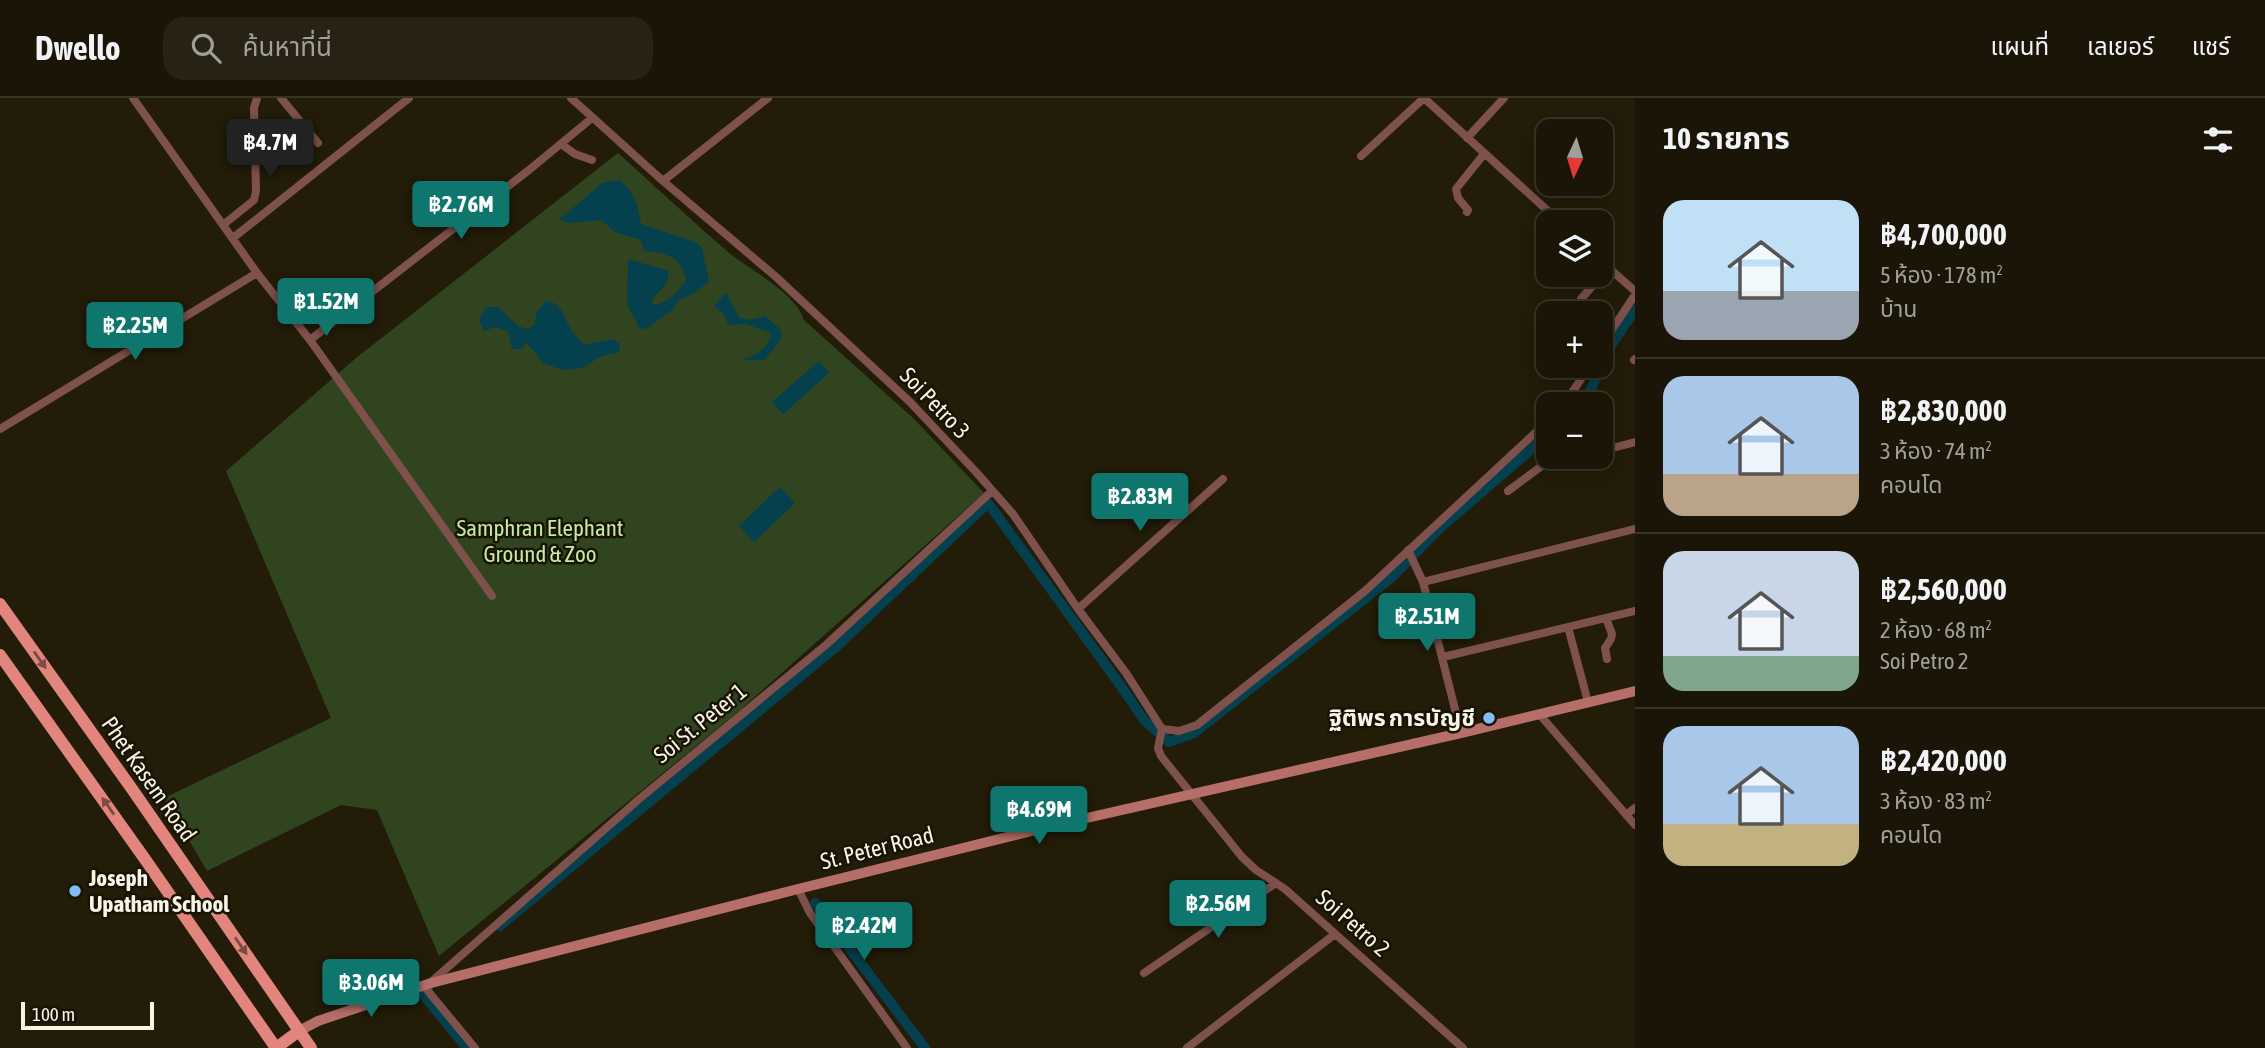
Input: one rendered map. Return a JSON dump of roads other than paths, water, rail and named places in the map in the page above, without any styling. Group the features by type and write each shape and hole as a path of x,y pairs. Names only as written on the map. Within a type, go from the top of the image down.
{"main road":[{"name":"Phet Kasem Road","path":"0,604 311,1048"},
{"path":"0,655 276,1048 299,1031"}],"street":[{"path":"133,98 492,596"},
{"path":"223,225 254,200 254,108 257,98"},
{"path":"281,98 318,143"},
{"path":"233,238 409,98"},
{"name":"Soi Petro 3","path":"571,98 775,276 900,392 1013,514 1126,673 1161,731"},
{"path":"663,181 768,98"},
{"path":"1361,156 1424,98 1547,210"},
{"path":"1467,138 1504,98"},
{"path":"310,340 592,118"},
{"path":"561,144 592,160"},
{"path":"1467,212 1456,189 1484,154"},
{"path":"0,429 257,273"},
{"path":"1613,273 1635,293 1613,323"},
{"path":"1582,301 1591,287"},
{"path":"1191,796 1164,762 1158,748 1161,731 1179,731 1197,724 1334,617 1410,553 1536,432"},
{"path":"1613,448 1635,442"},
{"path":"1508,491 1538,469"},
{"path":"1078,609 1223,479"},
{"name":"Soi St. Peter 1","path":"430,983 638,800 827,644 992,491"},
{"path":"1423,582 1635,529"},
{"path":"1410,553 1423,582 1461,733"},
{"path":"1443,657 1635,611"},
{"path":"1606,618 1612,634 1605,649 1607,659"},
{"path":"1568,627 1588,702"},
{"name":"St. Peter Road","path":"299,1031 318,1021 430,983 798,889 1056,825 1191,796 1635,691"},
{"path":"1540,715 1635,825"},
{"name":"Soi Petro 2","path":"1191,796 1241,857 1276,883 1463,1048"},
{"path":"1626,815 1635,808"},
{"path":"1144,973 1276,883"},
{"path":"798,889 810,913 907,1048"},
{"path":"1187,1048 1335,934"},
{"path":"430,983 475,1048"}],"water":[{"path":"619,180 629,189 635,200 641,224 695,242 702,248 709,281 693,294 680,299 673,309 648,328 640,329 627,304 628,259 669,271 667,282 652,300 652,305 667,300 686,280 676,261 660,253 644,251 641,240 615,232 601,220 571,223 559,220 602,183"},
{"path":"726,293 739,317 749,320 765,316 780,329 782,337 765,360 741,360 761,351 768,343 771,333 746,324 728,325 725,316 714,306"},
{"path":"546,301 560,308 572,331 584,345 613,339 620,344 619,352 601,356 583,368 563,370 543,363 526,342 522,349 512,349 508,331 495,327 484,331 479,320 486,307 498,307 518,326 528,329 535,324 536,313"},
{"path":"819,361 829,373 783,414 772,402"},
{"path":"780,487 795,503 754,542 739,526"}],"waterway":[{"path":"1589,392 1612,344 1635,310"},
{"path":"500,926 835,648 988,503 1144,720 1169,742 1194,733 1391,578 1439,529 1536,445"},
{"path":"815,903 925,1048"},
{"path":"430,985 421,992 467,1048"}],"place":[{"name":"ฐิติพร การบัญชี","path":"1489,718"},
{"name":"Joseph Upatham School","path":"75,891"}],"park label":[{"name":"Samphran Elephant Ground & Zoo","path":"540,541"}]}
